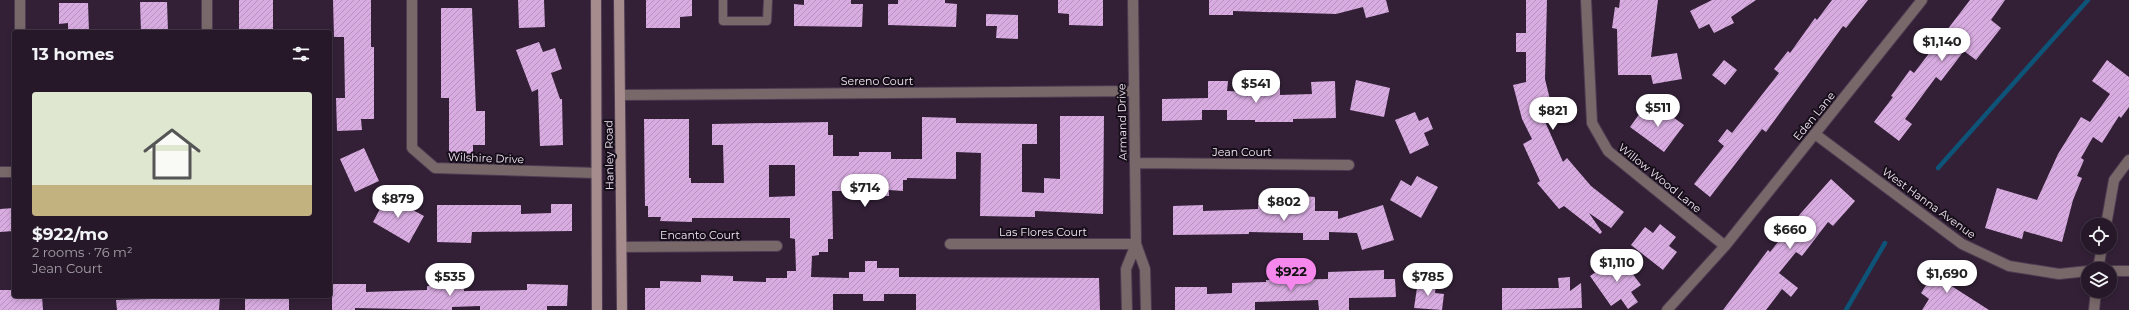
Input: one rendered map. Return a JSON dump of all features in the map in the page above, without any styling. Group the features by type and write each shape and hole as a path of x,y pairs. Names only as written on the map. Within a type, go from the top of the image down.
{"main road":[{"name":"Hanley Road","path":"596,0 597,310"},
{"name":"Hanley Road","path":"620,0 622,310"}],"street":[{"path":"20,0 20,30"},
{"path":"207,0 207,30"},
{"name":"Wilshire Drive","path":"412,0 412,148 435,168 596,173"},
{"name":"Armand Drive","path":"1133,0 1136,244 1145,269 1146,310"},
{"name":"Willow Wood Lane","path":"1586,0 1592,123 1608,151 1725,246"},
{"name":"Eden Lane","path":"1725,246 1922,0"},
{"name":"Sereno Court","path":"620,95 1134,92"},
{"name":"West Hanna Avenue","path":"1815,134 1962,244 2009,266 2059,274 2081,272"},
{"path":"2107,218 2114,180 2129,160"},
{"name":"Jean Court","path":"1135,163 1349,165"},
{"path":"0,172 12,172"},
{"name":"Las Flores Court","path":"950,244 1136,244"},
{"name":"Armand Drive","path":"1127,310 1126,269 1136,244"},
{"name":"Encanto Court","path":"622,247 777,246"},
{"path":"1667,310 1725,246"},
{"path":"2117,271 2129,271"},
{"path":"2094,310 2095,298"}],"lane":[{"path":"723,0 723,21 767,22 768,0"}],"building":[{"path":"239,0 273,0 273,30 239,30"},
{"path":"333,0 371,0 371,47 374,47 374,119 361,119 362,130 337,131 336,98 345,98 344,37 334,37"},
{"path":"518,0 544,0 545,27 519,28"},
{"path":"646,0 692,0 692,16 680,17 680,28 646,28"},
{"path":"804,0 851,0 851,4 863,4 862,27 794,26 794,4 804,5"},
{"path":"898,0 945,0 945,3 957,4 956,27 888,25 888,4 898,4"},
{"path":"1058,0 1103,0 1103,26 1069,25 1069,14 1058,13"},
{"path":"1209,0 1386,0 1389,12 1366,18 1363,7 1336,14 1233,11 1233,15 1209,15"},
{"path":"1526,0 1547,0 1545,79 1553,112 1542,115 1563,162 1567,158 1591,186 1624,212 1611,228 1589,213 1602,232 1600,234 1564,206 1559,209 1537,183 1540,181 1523,144 1532,139 1522,119 1513,85 1526,82 1526,52 1516,52 1516,33 1526,33"},
{"path":"1620,0 1658,0 1651,57 1677,53 1682,79 1653,84 1651,75 1618,75 1617,29 1612,28 1615,7 1619,8"},
{"path":"1712,0 1756,0 1731,17 1734,23 1714,33 1709,24 1699,29 1690,11"},
{"path":"1832,0 1868,0 1846,28 1843,26 1766,132 1762,129 1710,197 1694,184 1724,146 1718,141 1727,129 1732,133 1779,73 1774,69 1788,51 1790,53 1815,18 1817,20"},
{"path":"1970,0 2005,0 1991,20 2001,28 1976,60 1964,51 1941,81 1936,77 1905,119 1912,124 1899,141 1874,122 1893,97 1891,96 1910,70 1914,73"},
{"path":"140,2 167,2 168,30 141,30"},
{"path":"59,3 88,3 89,30 68,30 68,23 59,24"},
{"path":"441,8 472,8 476,111 485,111 485,145 473,145 473,157 449,157 449,98 441,98"},
{"path":"986,14 1018,15 1018,39 996,38 997,26 986,26"},
{"path":"539,42 543,52 555,48 562,69 551,73 560,99 562,99 563,145 540,146 538,89 532,92 516,50"},
{"path":"1724,60 1737,70 1725,85 1712,75"},
{"path":"2107,60 2129,77 2129,107 2121,118 2119,116 2102,143 2093,137 2081,158 2084,160 2077,176 2082,178 2073,200 2062,242 2024,231 2022,239 1985,228 1997,188 2037,200 2058,154 2081,117 2090,122 2110,94 2092,81"},
{"path":"1356,80 1390,88 1384,117 1350,110"},
{"path":"1208,81 1228,81 1227,91 1255,92 1255,86 1280,86 1280,95 1312,94 1311,82 1335,81 1336,118 1293,119 1293,122 1255,122 1255,120 1227,120 1227,110 1202,110 1202,120 1162,121 1162,99 1208,98"},
{"path":"1656,105 1684,125 1664,152 1630,127 1643,109 1659,121"},
{"path":"1415,112 1419,121 1428,117 1433,129 1424,133 1429,145 1410,154 1395,120"},
{"path":"1060,116 1104,116 1103,214 1035,211 1035,217 980,216 981,153 956,152 956,179 907,178 907,180 903,180 903,191 889,190 889,196 861,196 861,191 832,191 833,239 828,239 828,252 819,252 819,255 812,256 811,277 849,278 849,272 865,272 865,261 877,261 877,268 899,268 899,277 1099,278 1100,310 916,310 916,294 884,294 884,301 863,301 863,294 833,294 833,310 645,310 645,288 660,288 660,281 701,282 701,275 733,276 733,281 766,282 766,278 787,278 787,271 796,271 795,239 790,238 790,218 692,218 692,222 660,221 661,217 648,217 648,206 645,206 644,119 689,119 689,178 691,178 691,183 724,183 723,145 712,145 712,124 828,122 828,135 833,135 833,156 859,156 859,152 891,152 891,159 922,159 922,117 956,118 956,123 1037,124 1037,144 1022,144 1022,192 1044,193 1044,178 1060,179","holes":["769,165 795,165 795,196 769,197"]},
{"path":"364,148 379,181 355,192 340,159"},
{"path":"1417,176 1438,187 1421,218 1390,200 1401,180 1411,186"},
{"path":"1831,179 1855,201 1833,226 1828,222 1802,256 1796,252 1779,273 1798,288 1791,297 1782,289 1766,310 1723,310 1768,250 1770,252 1801,213"},
{"path":"387,196 424,216 409,243 373,222"},
{"path":"1302,196 1315,197 1315,211 1338,211 1338,219 1383,205 1394,240 1362,250 1357,233 1329,232 1329,240 1303,240 1303,233 1249,232 1249,234 1173,235 1173,206 1203,205 1203,211 1258,209 1258,203 1303,204"},
{"path":"551,204 572,204 572,231 472,232 471,243 437,242 437,205 521,205 521,214 551,213"},
{"path":"12,208 12,231 0,232 0,209"},
{"path":"1660,224 1676,237 1669,246 1677,252 1663,270 1631,245 1645,227 1653,233"},
{"path":"1619,256 1641,285 1631,292 1638,302 1628,309 1621,299 1611,306 1590,276"},
{"path":"1940,264 1957,275 1950,285 1989,310 1922,310 1929,299 1921,293"},
{"path":"1384,270 1384,279 1395,279 1396,297 1349,298 1349,310 1319,310 1318,300 1255,302 1255,310 1175,310 1175,287 1207,287 1207,294 1232,293 1232,283 1266,282 1266,280 1328,279 1328,272"},
{"path":"463,274 464,291 527,290 527,284 568,285 567,306 547,306 547,310 480,310 480,306 452,307 452,310 355,308 355,310 332,310 332,284 366,284 366,292 427,290 427,286 439,286 439,275"},
{"path":"1570,277 1570,291 1581,283 1582,308 1502,310 1502,288 1559,288 1558,278"},
{"path":"1418,281 1436,284 1435,293 1444,294 1442,310 1414,308"},
{"path":"0,290 12,290 12,298 42,298 43,310 0,310"},
{"path":"220,298 219,310 117,310 116,300"},
{"path":"245,298 289,298 289,310 245,310"}],"waterway":[{"path":"1938,168 2088,0"},
{"path":"1846,310 1885,243"}]}
